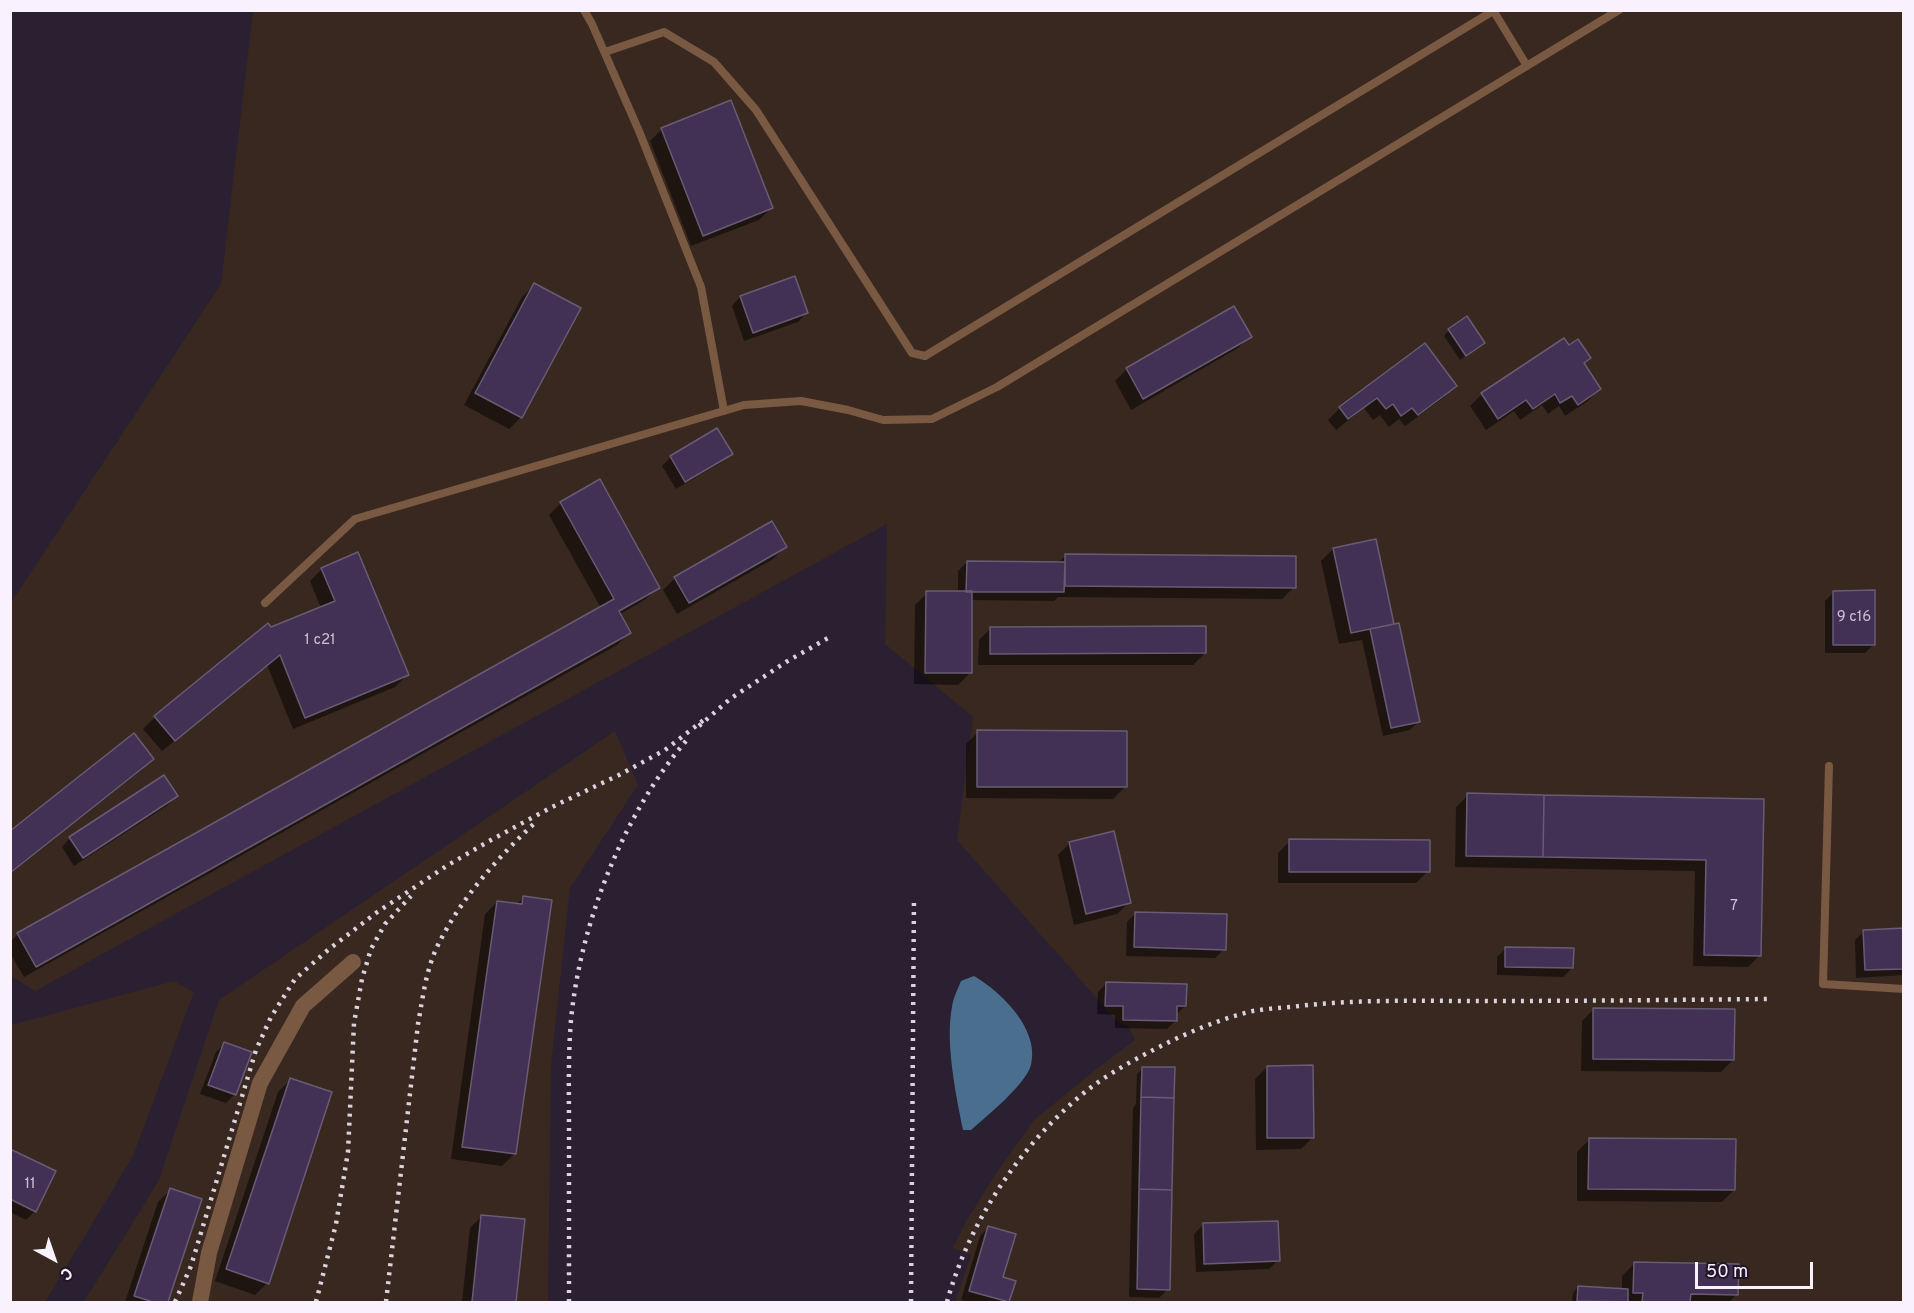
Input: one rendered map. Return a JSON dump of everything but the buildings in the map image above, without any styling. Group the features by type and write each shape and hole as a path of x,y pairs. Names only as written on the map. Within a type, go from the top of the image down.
{"street":[{"path":"200,1302 209,1253 260,1083 303,1006 353,962"}],"lane":[{"path":"584,10 639,131 701,287 724,411"},
{"path":"265,603 355,519 744,405 801,401 848,410 883,420 932,419 997,387 1619,10"},
{"path":"605,52 663,32 714,62 756,110 912,353 926,356 1493,11 1527,66"},
{"path":"1829,766 1823,984 1904,989"}],"shaded area":[{"path":"253,11 1903,11 1903,1302 955,1302 971,1255 953,1248 996,1173 1034,1120 1135,1040 1128,1026 1116,1020 957,840 973,717 885,644 887,524 35,991 11,976 10,604 221,284"},
{"path":"615,731 638,785 570,888 551,1065 548,1302 84,1302 159,1180 219,1000"},
{"path":"174,981 194,992 133,1156 45,1302 11,1302 11,1025"}],"water":[{"path":"974,976 996,992 1024,1025 1030,1038 1031,1065 1022,1081 996,1108 971,1130 963,1130 952,1068 950,1021 953,1000 961,981"}],"railway":[{"path":"699,726 730,699 786,662 828,638"},
{"path":"175,1302 191,1266 256,1050 271,1017 295,979 376,913 448,865 552,807 665,750 705,719"},
{"path":"569,1302 569,1061 576,984 595,909 624,836 663,770 686,741"},
{"path":"386,1302 418,1024 431,962 448,926 470,893 495,863 537,821"},
{"path":"316,1302 336,1224 348,1152 354,1023 362,979 371,949 385,924 411,896"},
{"path":"911,1302 914,897"},
{"path":"947,1302 957,1272 983,1214 1000,1187 1039,1136 1061,1113 1104,1078 1156,1048 1209,1025 1258,1010 1314,1004 1408,1001 1767,999"}]}
